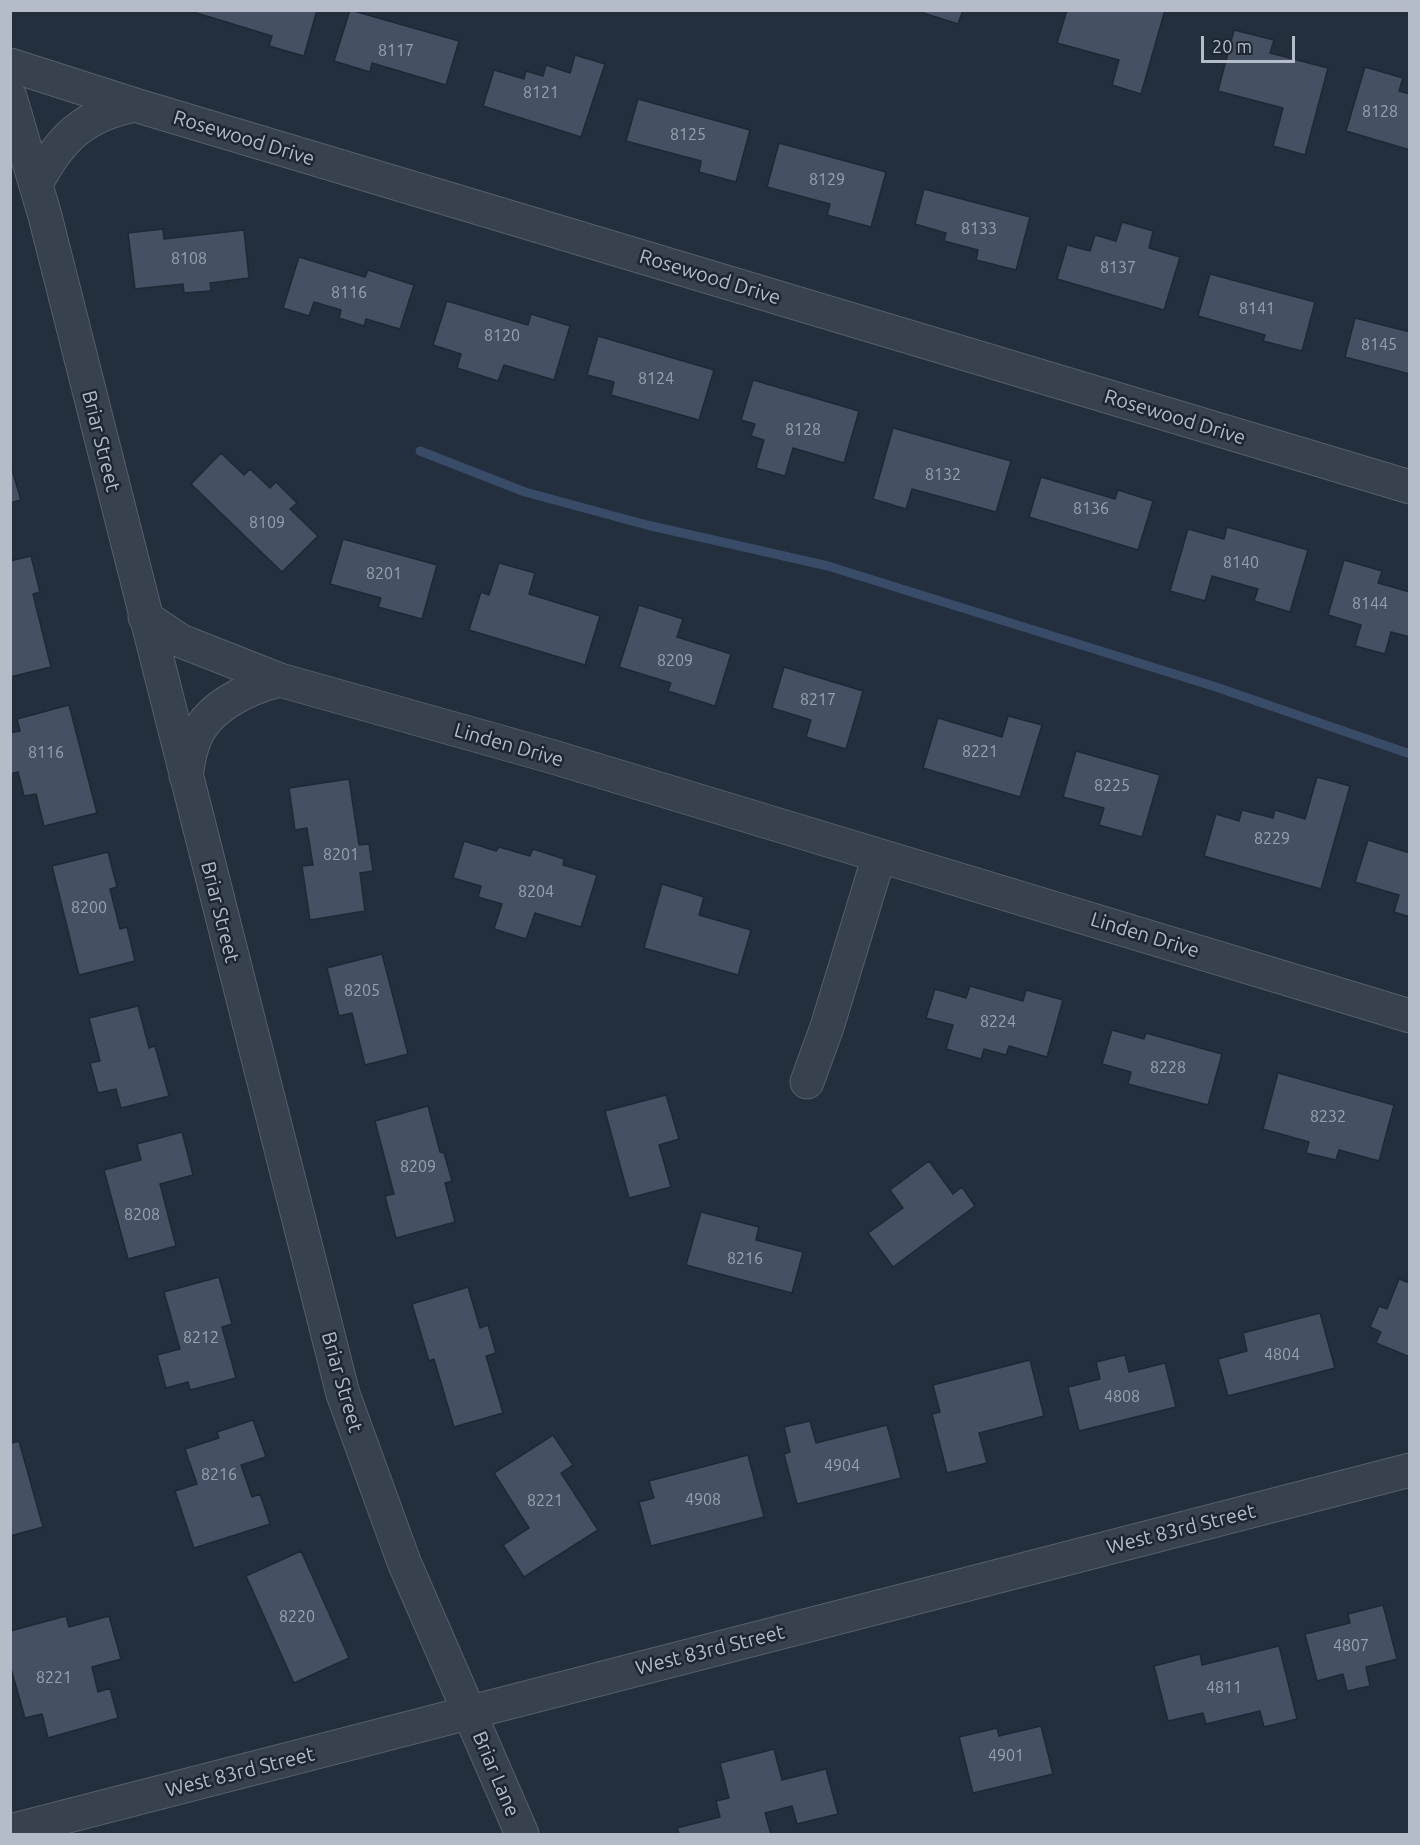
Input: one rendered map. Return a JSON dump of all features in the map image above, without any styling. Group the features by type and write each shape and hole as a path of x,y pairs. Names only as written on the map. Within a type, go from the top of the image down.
{"street":[{"name":"Rosewood Drive","path":"10,65 135,105 1410,487"},
{"name":"Briar Street","path":"10,97 36,184 185,777 344,1394 404,1562 470,1713"},
{"path":"36,184 51,156 78,129 108,110 135,105"},
{"name":"Linden Drive","path":"146,617 188,644 280,680 550,756 1410,1016"},
{"path":"185,777 193,742 218,711 230,700 248,690 280,680"},
{"path":"807,1082 879,856"},
{"name":"West 83rd Street","path":"10,1831 1410,1470"},
{"name":"Briar Lane","path":"470,1713 522,1834"}],"building":[{"path":"317,10 304,56 269,46 272,36 190,11"},
{"path":"350,10 459,41 446,85 372,63 370,72 334,61"},
{"path":"914,10 963,10 958,24"},
{"path":"1067,10 1165,10 1141,94 1112,85 1119,60 1057,43"},
{"path":"1234,30 1274,40 1270,53 1328,68 1305,155 1273,146 1283,108 1218,91"},
{"path":"575,55 605,64 581,137 483,106 494,70 524,79 526,71 543,76 546,65 570,73"},
{"path":"1365,67 1403,78 1399,91 1410,94 1410,150 1346,131"},
{"path":"638,99 750,130 736,182 699,172 701,161 626,141"},
{"path":"779,143 886,172 871,227 827,215 830,204 767,187"},
{"path":"924,189 1030,217 1016,270 976,260 978,250 944,241 946,233 915,224"},
{"path":"1122,222 1153,231 1149,248 1180,257 1164,310 1057,279 1067,245 1090,251 1095,235 1116,241"},
{"path":"163,229 164,239 244,230 249,278 210,283 211,291 184,293 183,284 135,289 128,233"},
{"path":"299,257 365,277 368,270 414,285 400,329 366,319 364,326 339,318 341,310 314,302 309,316 283,308"},
{"path":"1210,274 1315,302 1302,351 1263,341 1265,335 1198,316"},
{"path":"447,301 528,325 531,314 570,326 554,380 504,365 498,381 457,368 461,354 433,345"},
{"path":"1355,318 1410,332 1410,374 1345,357"},
{"path":"598,336 714,370 699,420 611,395 614,382 587,375"},
{"path":"753,380 859,411 844,463 793,448 785,476 756,468 764,440 751,436 755,424 741,420"},
{"path":"893,428 1011,461 996,512 912,489 906,509 873,499"},
{"path":"221,453 244,475 250,469 270,488 276,482 297,503 290,509 318,536 282,572 191,484"},
{"path":"10,463 21,500 10,503"},
{"path":"1041,477 1115,499 1118,490 1153,501 1138,550 1029,517"},
{"path":"1227,527 1308,550 1290,612 1254,601 1258,589 1212,576 1205,601 1170,591 1188,529 1224,539"},
{"path":"343,539 437,565 422,619 378,607 381,598 330,584"},
{"path":"31,556 40,592 33,594 51,667 10,677 10,561"},
{"path":"1344,560 1382,571 1378,583 1410,592 1410,637 1391,632 1385,654 1355,646 1361,625 1328,615"},
{"path":"499,563 535,573 529,594 600,616 585,665 469,630 481,592 489,595"},
{"path":"639,605 683,619 677,637 731,654 715,706 668,691 671,683 619,667"},
{"path":"784,667 863,691 846,749 806,737 811,720 772,708"},
{"path":"69,705 97,813 44,826 36,794 24,796 18,772 10,774 10,733 20,731 17,719"},
{"path":"1008,716 1042,725 1020,797 923,768 938,718 1002,737"},
{"path":"1076,751 1160,775 1142,837 1099,825 1104,808 1063,797"},
{"path":"1317,777 1350,786 1321,889 1204,856 1216,814 1239,821 1242,810 1273,818 1275,810 1305,819"},
{"path":"349,779 359,845 369,844 373,871 360,873 365,911 310,920 302,866 313,865 307,828 295,830 289,788"},
{"path":"1368,840 1410,853 1410,917 1394,912 1399,895 1355,882"},
{"path":"464,841 496,851 499,847 530,856 533,849 564,859 563,865 597,875 581,927 535,913 526,939 494,929 502,904 478,897 481,886 453,878"},
{"path":"108,852 117,887 110,889 120,929 127,927 135,961 79,975 52,866"},
{"path":"662,884 704,897 699,915 751,930 738,975 644,948"},
{"path":"382,954 408,1054 365,1065 352,1013 339,1016 327,968"},
{"path":"970,986 1023,1001 1026,990 1063,1000 1047,1057 1009,1046 1006,1055 984,1049 981,1059 946,1049 953,1025 926,1018 935,989 966,998"},
{"path":"138,1006 149,1048 155,1046 169,1096 121,1108 116,1089 98,1093 90,1063 100,1061 89,1018"},
{"path":"1112,1030 1144,1039 1146,1033 1222,1054 1208,1105 1128,1084 1131,1072 1102,1064"},
{"path":"1278,1073 1394,1105 1379,1161 1339,1150 1336,1160 1306,1153 1309,1142 1263,1129"},
{"path":"666,1095 679,1139 659,1145 671,1187 629,1198 605,1111"},
{"path":"428,1106 440,1152 444,1153 452,1181 445,1183 455,1222 396,1238 385,1196 394,1194 375,1121"},
{"path":"182,1132 193,1175 160,1184 176,1246 128,1259 104,1170 141,1160 137,1144"},
{"path":"929,1161 953,1194 962,1187 975,1206 893,1267 868,1233 903,1208 890,1190"},
{"path":"701,1212 759,1227 756,1240 803,1252 792,1293 686,1265"},
{"path":"219,1277 232,1324 222,1327 236,1378 190,1390 188,1382 166,1388 157,1355 180,1349 164,1292"},
{"path":"1399,1279 1410,1283 1410,1357 1376,1343 1381,1332 1370,1327 1379,1306 1387,1309"},
{"path":"468,1287 480,1328 488,1325 496,1353 486,1356 503,1413 454,1427 434,1359 429,1361 412,1304"},
{"path":"1320,1313 1335,1368 1228,1396 1218,1359 1247,1351 1243,1333"},
{"path":"1125,1355 1129,1372 1165,1363 1176,1407 1079,1431 1068,1387 1100,1379 1096,1362"},
{"path":"1030,1360 1044,1416 979,1433 987,1463 947,1473 932,1414 940,1412 933,1385"},
{"path":"253,1420 266,1457 241,1465 252,1497 260,1494 270,1524 194,1548 175,1491 197,1484 185,1449 219,1438 217,1432"},
{"path":"810,1421 816,1443 887,1425 901,1478 797,1504 784,1454 790,1452 784,1427"},
{"path":"553,1435 573,1465 561,1473 598,1530 524,1577 503,1545 529,1528 494,1473"},
{"path":"10,1437 12,1443 19,1441 43,1527 10,1536"},
{"path":"748,1455 764,1517 651,1546 639,1502 654,1498 649,1481"},
{"path":"301,1551 349,1658 294,1683 246,1576"},
{"path":"1383,1605 1397,1659 1366,1667 1370,1686 1347,1691 1343,1674 1317,1681 1305,1634 1350,1623 1348,1614"},
{"path":"66,1616 69,1627 109,1616 121,1659 92,1667 98,1692 110,1688 118,1718 48,1738 42,1714 25,1718 10,1665 10,1631"},
{"path":"1279,1646 1297,1719 1264,1727 1260,1711 1206,1724 1203,1713 1168,1721 1154,1666 1200,1654 1202,1665"},
{"path":"1041,1726 1053,1774 973,1793 959,1737 997,1728 999,1736"},
{"path":"774,1749 782,1780 826,1769 838,1814 797,1824 792,1806 765,1813 771,1834 679,1834 677,1828 720,1817 716,1801 729,1798 720,1763"}],"waterway":[{"path":"420,451 525,492 647,525 828,566 1216,687 1410,754"}]}
